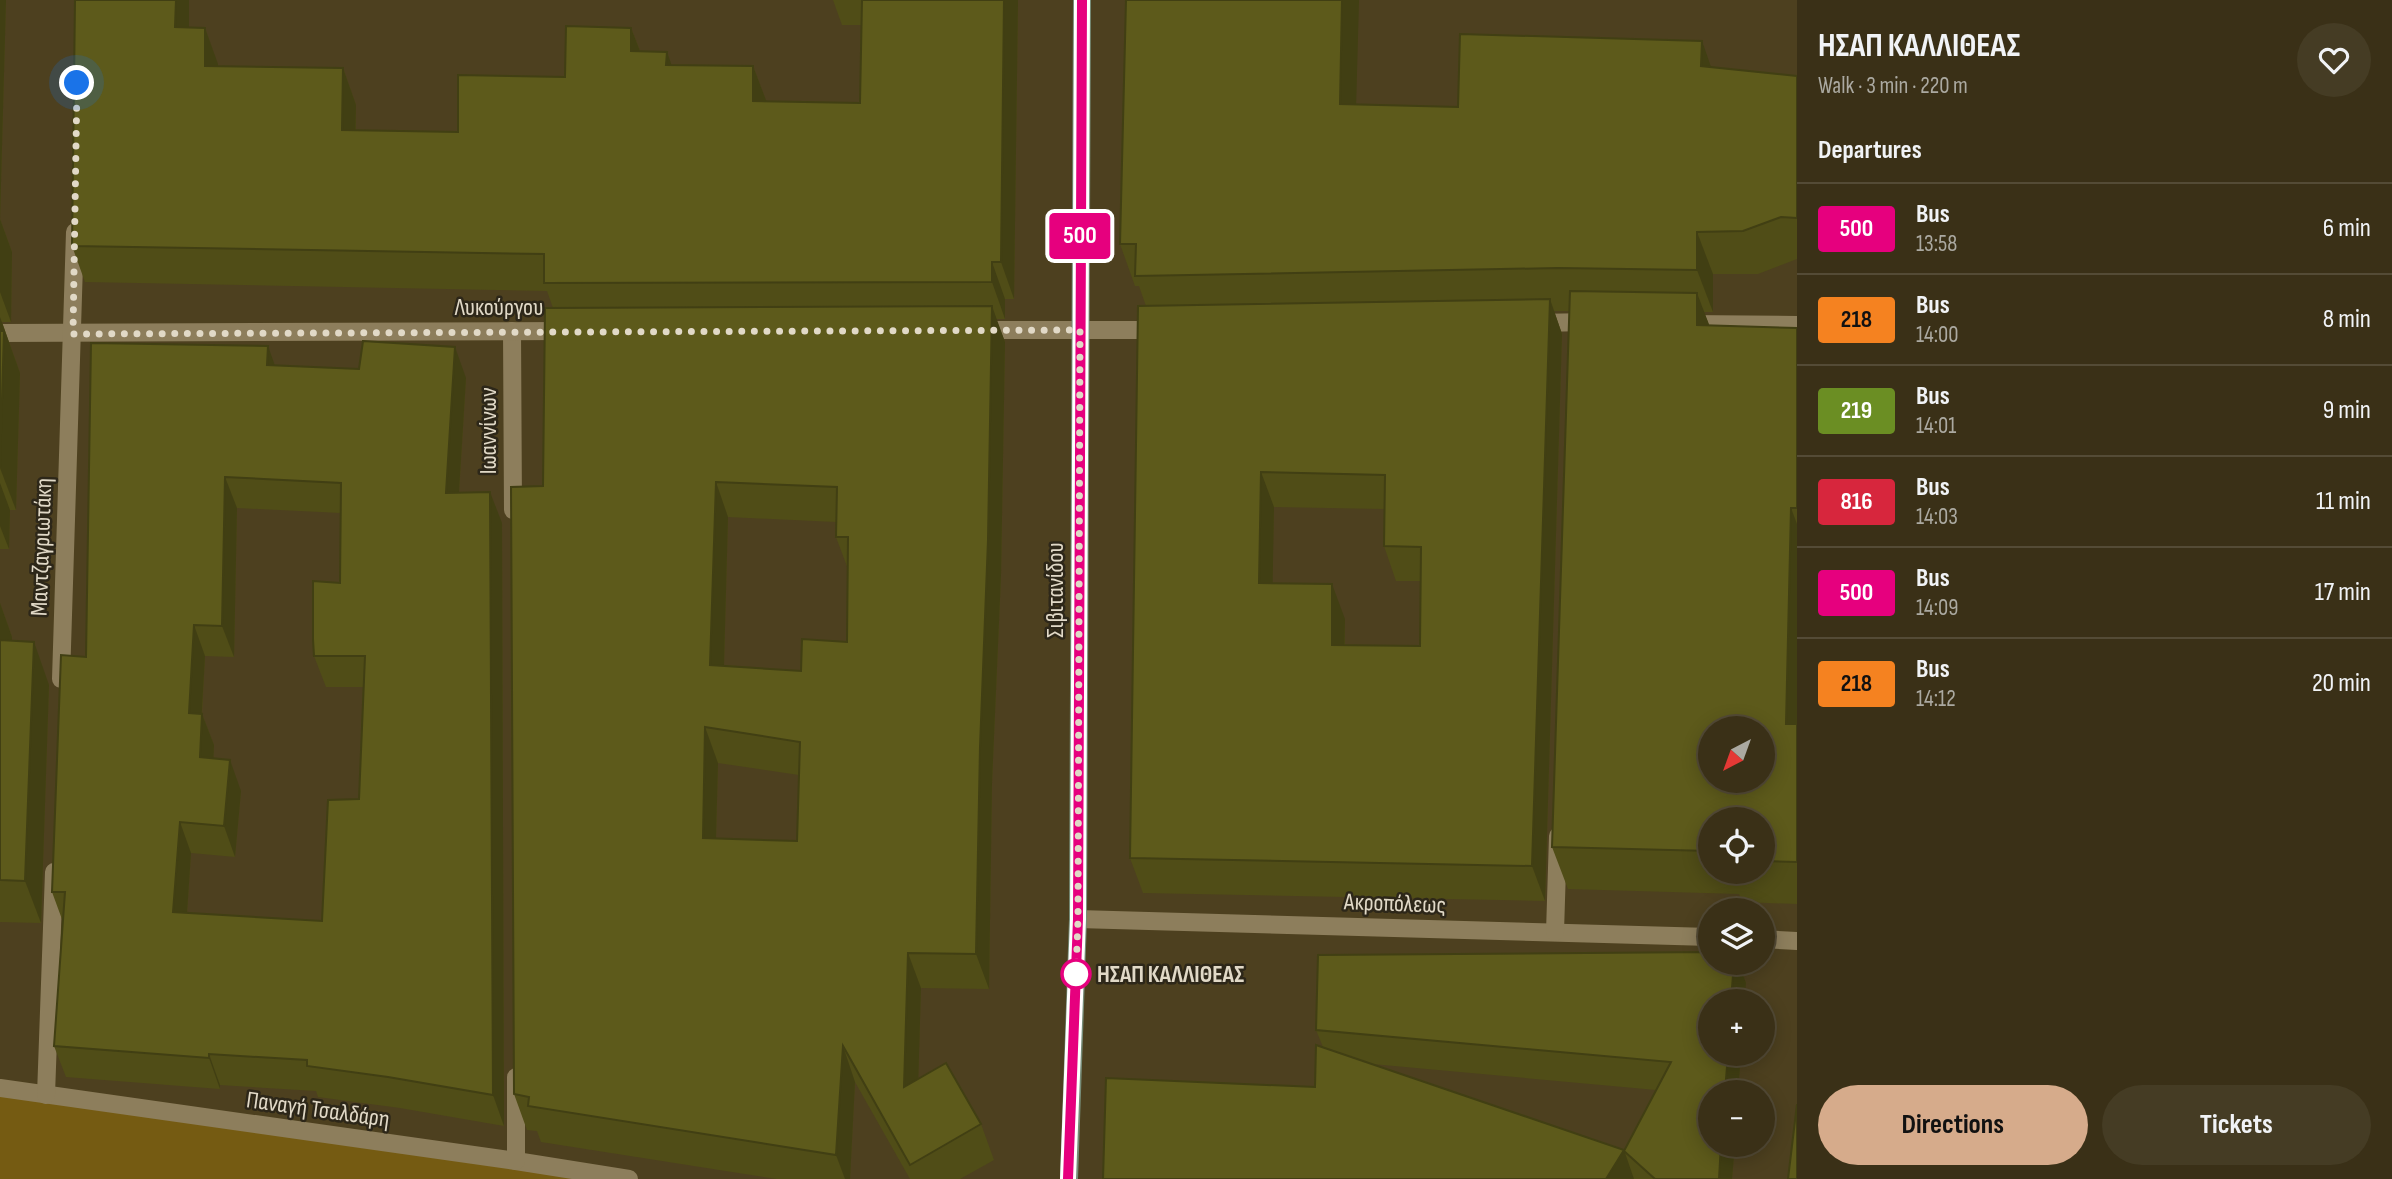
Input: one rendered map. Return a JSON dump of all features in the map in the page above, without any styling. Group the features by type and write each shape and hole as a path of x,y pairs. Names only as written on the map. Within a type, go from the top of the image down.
{"main road":[{"name":"Σιβιτανίδου","path":"1069,1179 1078,919 1082,0"}],"street":[{"name":"Μαντζαγριωτάκη","path":"60,694 75,209"},
{"path":"1520,323 1574,329 1602,322"},
{"path":"1672,323 1797,326"},
{"path":"955,330 1181,330"},
{"name":"Ιωαννίνων","path":"512,331 513,525"},
{"name":"Λυκούργου","path":"0,333 582,331"},
{"path":"1555,932 1558,821"},
{"path":"46,1096 54,860"},
{"name":"Ακροπόλεως","path":"1078,919 1698,937"},
{"path":"1775,939 1797,940"},
{"path":"516,1064 516,1161"},
{"name":"Παναγή Τσαλδάρη","path":"0,1088 629,1179"}],"shaded area":[{"path":"0,1095 583,1179 0,1179"}],"building":[{"path":"75,0 176,0 175,27 205,28 205,66 343,68 342,130 458,132 458,75 565,77 566,26 631,28 631,51 667,52 666,65 753,66 753,101 860,103 862,0 1004,0 1001,262 992,262 992,282 544,283 544,254 72,246"},
{"path":"1126,0 1342,0 1340,104 1458,107 1460,34 1702,41 1701,66 1797,76 1797,218 1781,217 1743,231 1697,232 1697,270 1558,268 1135,276 1136,244 1120,244"},
{"path":"1570,291 1697,293 1697,325 1797,328 1797,508 1791,508 1786,724 1797,724 1797,862 1775,861 1775,807 1698,807 1698,851 1552,847"},
{"path":"1550,299 1532,866 1130,858 1138,306","holes":["1261,472 1385,475 1384,546 1421,547 1420,646 1332,645 1332,584 1259,583"]},
{"path":"992,306 976,954 908,953 904,1087 946,1063 981,1124 910,1165 843,1046 836,1155 528,1106 529,1097 514,1094 511,487 543,486 545,308","holes":["716,482 837,487 836,537 848,537 847,642 802,639 801,671 710,665","705,727 800,742 797,841 703,838"]},
{"path":"0,331 4,331 0,468"},
{"path":"363,341 455,347 446,493 490,492 493,1095 307,1066 307,1060 209,1054 209,1058 54,1046 65,892 52,892 61,655 86,657 91,343 268,346 267,365 359,369","holes":["225,477 341,483 340,583 313,581 313,639 314,656 365,656 359,799 328,800 322,921 173,912 180,822 224,826 230,760 200,757 202,714 189,713 194,625 222,626"]},
{"path":"0,640 34,642 25,881 0,880"},
{"path":"1698,952 1698,975 1733,975 1732,989 1698,989 1698,1066 1727,1066 1726,1080 1698,1080 1698,1157 1720,1157 1719,1179 1655,1179 1624,1151 1671,1062 1316,1030 1318,955"},
{"path":"1316,1045 1624,1150 1606,1179 1103,1179 1106,1078 1315,1087"},
{"path":"1797,1104 1797,1179 1788,1179"}],"bus line":[{"name":"500","path":"1068,1179 1078,919 1082,0"}],"place":[{"name":"ΗΣΑΠ ΚΑΛΛΙΘΕΑΣ","path":"1076,974"}],"route":[{"path":"77,83 73,334 1080,330 1076,974"}]}
